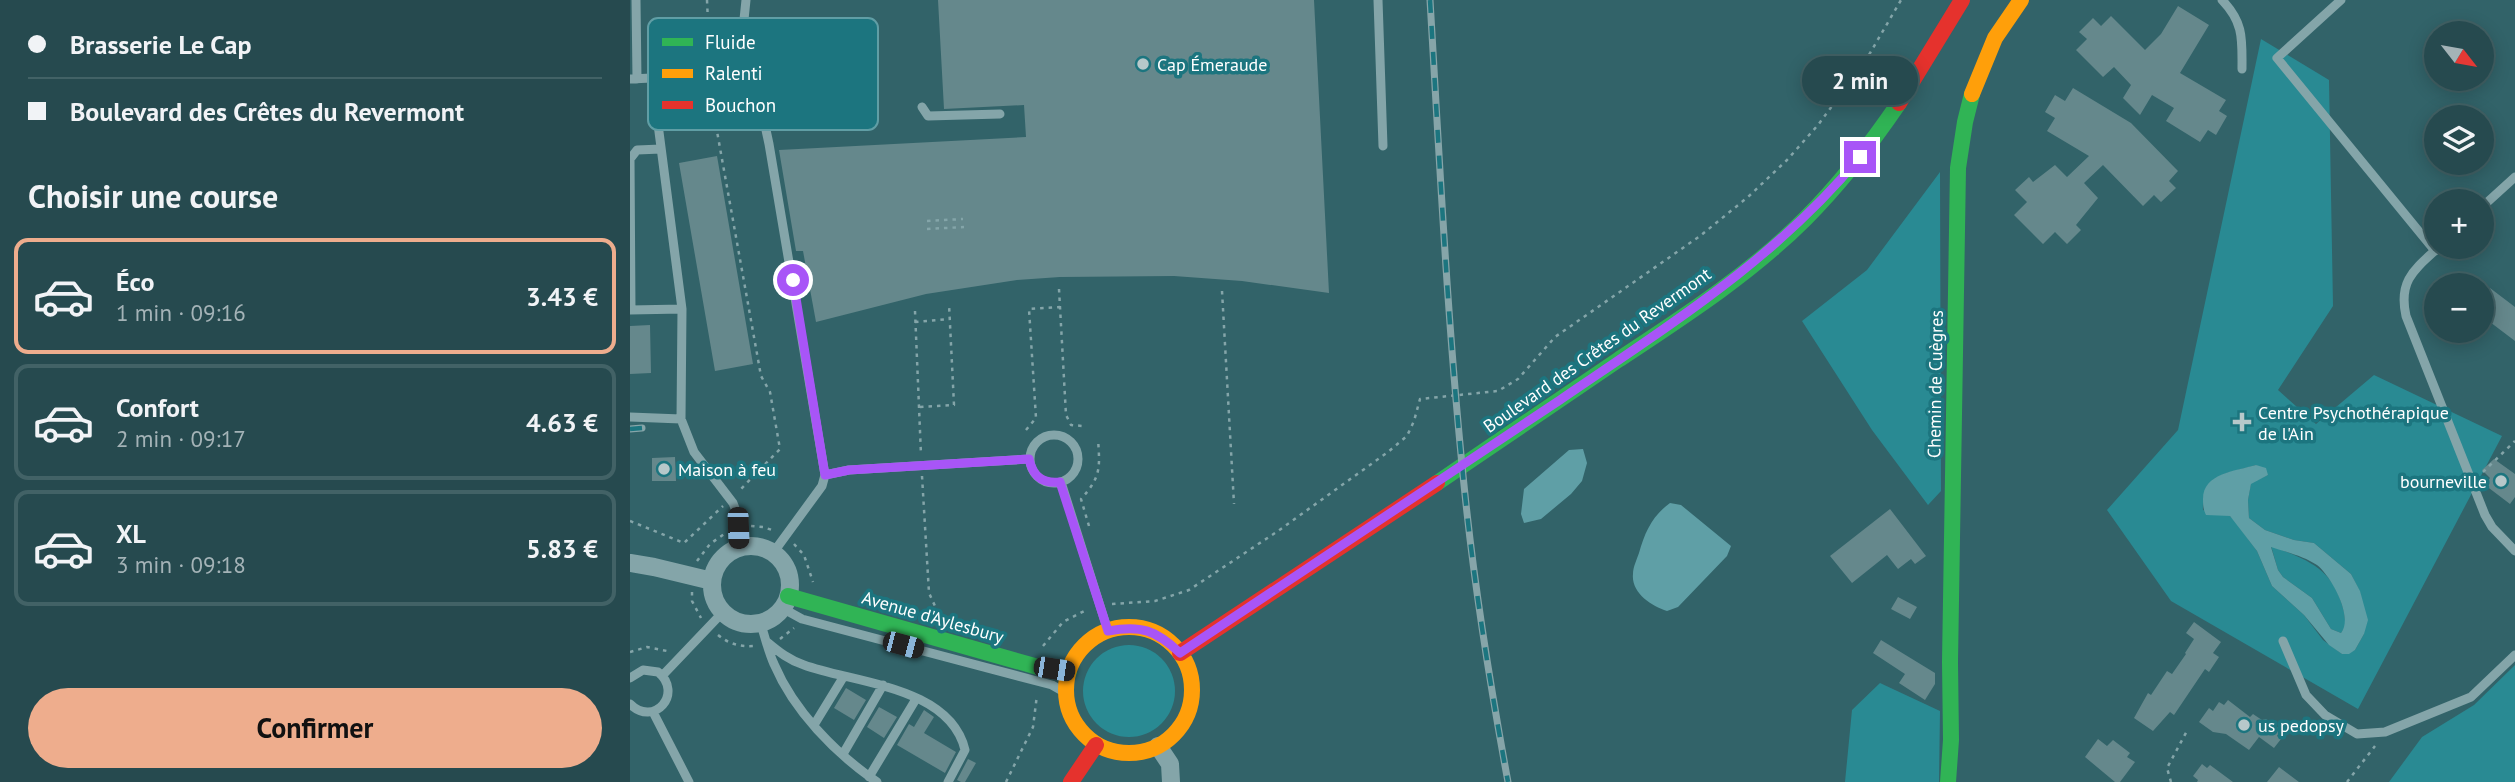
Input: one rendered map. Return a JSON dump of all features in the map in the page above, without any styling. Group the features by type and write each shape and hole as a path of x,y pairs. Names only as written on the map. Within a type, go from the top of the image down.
{"main road":[{"name":"Boulevard des Crêtes du Revermont","path":"1180,653 1673,323 1750,267 1790,233 1830,193 1875,139 1913,83 1962,0"},
{"name":"Chemin de Cuègres","path":"1948,782 1951,740 1958,168 1966,111 1977,72 2021,0"},
{"name":"Avenue d'Aylesbury","path":"785,602 809,601 1038,674 1069,672"},
{"path":"1128,627 1148,630 1166,639 1180,653 1189,672 1192,694 1187,715 1175,733 1158,746 1138,753 1127,753 1116,752 1096,744 1080,731 1070,713 1066,692 1069,672 1077,654 1091,640 1108,631 1128,627"},
{"path":"1071,782 1096,744"}],"street":[{"path":"739,548 762,548 773,553 788,572 790,584 785,602 772,617 760,622 747,624 734,620 716,603 712,581 721,560 739,548"},
{"path":"630,563 712,581"},
{"path":"1158,746 1170,764 1171,782"}],"lane":[{"path":"634,79 633,27 636,0"},
{"path":"744,18 746,0"},
{"path":"1378,0 1383,146"},
{"path":"2222,0 2242,31 2242,69"},
{"path":"2341,0 2277,58 2424,233"},
{"path":"922,107 928,116 1000,114"},
{"path":"659,130 682,309 681,419 694,452 730,499 738,516 739,548"},
{"path":"766,130 825,475 822,486 773,553"},
{"path":"661,149 637,150 630,159 631,310 682,309"},
{"path":"2494,196 2515,177"},
{"path":"2426,259 2412,272 2406,283 2402,301 2406,316 2485,515 2492,527 2515,551"},
{"path":"630,417 681,419"},
{"path":"1051,434 1067,438 1079,457 1073,473 1060,482 1042,480 1031,468 1029,459 1034,444 1040,438 1051,434"},
{"path":"825,475 849,470 1029,459"},
{"path":"1060,482 1108,631"},
{"path":"785,602 802,619 1038,674 1066,692"},
{"path":"662,676 723,612"},
{"path":"760,622 773,663 803,713 843,754 873,779 916,699"},
{"path":"2283,641 2306,695 2325,715 2357,734 2385,732 2471,697 2515,655"},
{"path":"767,642 779,653 805,666 883,685 939,712 961,735 965,750 948,782"},
{"path":"630,678 643,670 651,670 662,676 667,684 667,699 653,712 642,712 630,704"},
{"path":"814,725 844,676"},
{"path":"843,754 883,685"},
{"path":"653,712 689,782"}],"path":[{"path":"707,0 708,18"},
{"path":"1006,782 1033,727 1044,645 1063,622 1073,615 1100,607 1155,601 1189,590 1278,531 1388,452 1407,436 1415,421 1420,400 1498,391 1518,379 1555,337 1700,236 1777,169 1818,125 1845,89 1866,60 1901,0"},
{"path":"630,521 684,543 780,449 770,393 761,376 717,130"},
{"path":"927,221 963,219"},
{"path":"928,229 964,227"},
{"path":"1059,289 1066,415 1071,425 1083,426"},
{"path":"1222,291 1234,504"},
{"path":"919,407 954,405 949,304"},
{"path":"1026,430 1037,418 1029,309 1060,307"},
{"path":"915,311 929,593 943,623 930,619"},
{"path":"915,322 950,319"},
{"path":"1090,527 1081,499 1095,483 1100,467 1097,439"},
{"path":"2483,472 2515,441"},
{"path":"802,619 780,639 752,647 725,641 698,615 692,601 692,576 697,561 719,536 738,528 763,527 785,537 804,555 813,583 809,601"},
{"path":"630,652 647,647 669,652"},
{"path":"2171,782 2167,768 2188,729"},
{"path":"2347,782 2385,732"}],"shaded area":[{"path":"2261,39 2329,80 2333,306 2278,390 2316,424 2374,375 2502,436 2358,709 2171,601 2107,510 2178,430","holes":["2256,465 2268,475 2251,483 2249,518 2265,530 2294,540 2314,543 2351,574 2360,592 2364,634 2355,650 2342,654 2323,640 2304,615 2272,586 2257,551 2234,520 2230,516 2203,510 2206,489 2218,477"]},
{"path":"1940,172 1941,491 1928,505 1872,430 1802,321 1867,270"},
{"path":"1583,449 1587,463 1582,481 1541,519 1524,523 1521,514 1524,489 1569,450"},
{"path":"2256,465 2266,468 2268,475 2251,484 2249,518 2265,530 2294,540 2314,543 2351,574 2360,591 2368,620 2364,634 2355,650 2349,654 2342,654 2329,645 2304,615 2272,586 2257,551 2230,516 2206,515 2203,507 2204,490 2214,478","holes":["2271,547 2301,557 2323,570 2343,607 2345,617 2341,633 2331,629 2312,598 2283,577"]},
{"path":"1670,503 1681,505 1731,546 1727,556 1678,607 1667,611 1643,598 1635,587 1633,574 1650,525 1658,513"},
{"path":"2271,546 2308,561 2326,575 2340,597 2344,612 2345,626 2341,633 2331,629 2312,598 2283,577 2278,570"},
{"path":"1129,645 1147,648 1162,658 1172,673 1175,691 1172,709 1162,724 1147,734 1129,737 1111,734 1096,724 1086,709 1083,691 1086,673 1096,658 1111,648"},
{"path":"2515,665 2515,782 2389,782 2422,737 2474,705"},
{"path":"1880,683 1940,711 1939,782 1845,782 1852,710"}],"building":[{"path":"938,0 1314,0 1329,293 1242,281 1174,276 1060,277 1017,280 926,294 816,322 803,251 796,251 779,150 1026,137 1024,105 944,109"},
{"path":"2178,6 2209,25 2180,73 2226,100 2219,111 2227,116 2216,135 2208,130 2200,142 2166,121 2174,108 2152,95 2140,115 2123,98 2131,85 2114,67 2103,77 2076,50 2087,39 2079,32 2093,18 2101,26 2111,16 2145,50 2161,34"},
{"path":"2073,88 2131,123 2178,171 2169,181 2176,188 2161,202 2154,195 2143,206 2103,165 2084,183 2098,198 2076,225 2081,230 2067,244 2055,232 2043,244 2014,215 2027,202 2015,190 2029,177 2033,182 2055,165 2067,177 2089,156 2047,131 2055,118 2045,112 2055,95 2065,101"},
{"path":"717,156 753,364 715,371 679,163"},
{"path":"2494,291 2515,307 2515,341 2494,325"},
{"path":"650,325 651,373 630,374 630,326"},
{"name":"Maison à feu","path":"675,457 676,481 652,481 652,458"},
{"name":"bourneville","path":"2494,459 2515,474 2515,497 2510,504 2485,485 2490,478 2482,470"},
{"path":"1890,509 1926,556 1915,564 1911,559 1898,569 1887,555 1852,583 1830,556"},
{"path":"1898,597 1917,607 1910,619 1891,609"},
{"path":"2194,622 2221,642 2213,653 2219,657 2209,672 2205,669 2174,715 2170,712 2153,731 2134,718 2148,693 2151,695 2167,671 2172,674 2186,654 2194,639 2186,633"},
{"path":"1881,640 1935,673 1935,684 1925,700 1899,683 1905,674 1873,653"},
{"path":"846,688 866,700 854,720 834,708"},
{"name":"us pedopsy","path":"2228,700 2250,717 2253,714 2262,720 2266,719 2281,730 2277,736 2281,739 2274,748 2259,737 2249,750 2226,734 2213,732 2199,722 2209,708 2213,711 2219,702 2224,705"},
{"path":"879,707 897,717 884,738 867,727"},
{"path":"924,710 934,717 924,733 956,752 945,773 897,745 909,724 914,727"},
{"path":"2098,739 2107,746 2113,740 2130,753 2127,757 2135,762 2120,782 2115,782 2085,757"},
{"path":"968,759 976,763 965,782 961,782 957,780"},
{"path":"2202,764 2207,768 2210,765 2233,782 2197,782 2193,776"},
{"path":"2279,767 2299,782 2267,782"}],"railway":[{"path":"1430,0 1445,252 1460,441 1479,609 1508,782"},
{"path":"630,429 642,428"}],"traffic: fast":[{"path":"1948,782 1951,740 1958,168 1972,94"},
{"path":"1437,483 1691,311 1762,258 1831,191 1899,103"},
{"path":"788,596 1038,667 1069,672"}],"traffic: slow":[{"path":"1972,94 1995,38 2021,0"},
{"path":"1129,627 1153,632 1173,646 1187,666 1192,690 1187,714 1173,734 1153,748 1129,753 1105,748 1085,734 1071,714 1066,690 1071,666 1085,646 1105,632 1129,627"}],"traffic: jam":[{"path":"1899,103 1962,0"},
{"path":"1180,653 1437,483"},
{"path":"1071,782 1096,745"}],"place":[{"name":"Cap Émeraude","path":"1143,64"},
{"name":"Centre Psychothérapique de l'Ain","path":"2242,422"},
{"name":"Maison à feu","path":"664,469"},
{"name":"bourneville","path":"2501,481"},
{"name":"us pedopsy","path":"2244,725"}],"route":[{"path":"793,280 825,475 899,466 1029,459 1035,475 1050,483 1060,482 1108,631 1128,627 1148,630 1166,639 1180,653 1673,323 1750,267 1790,233 1830,193 1860,157"}]}
